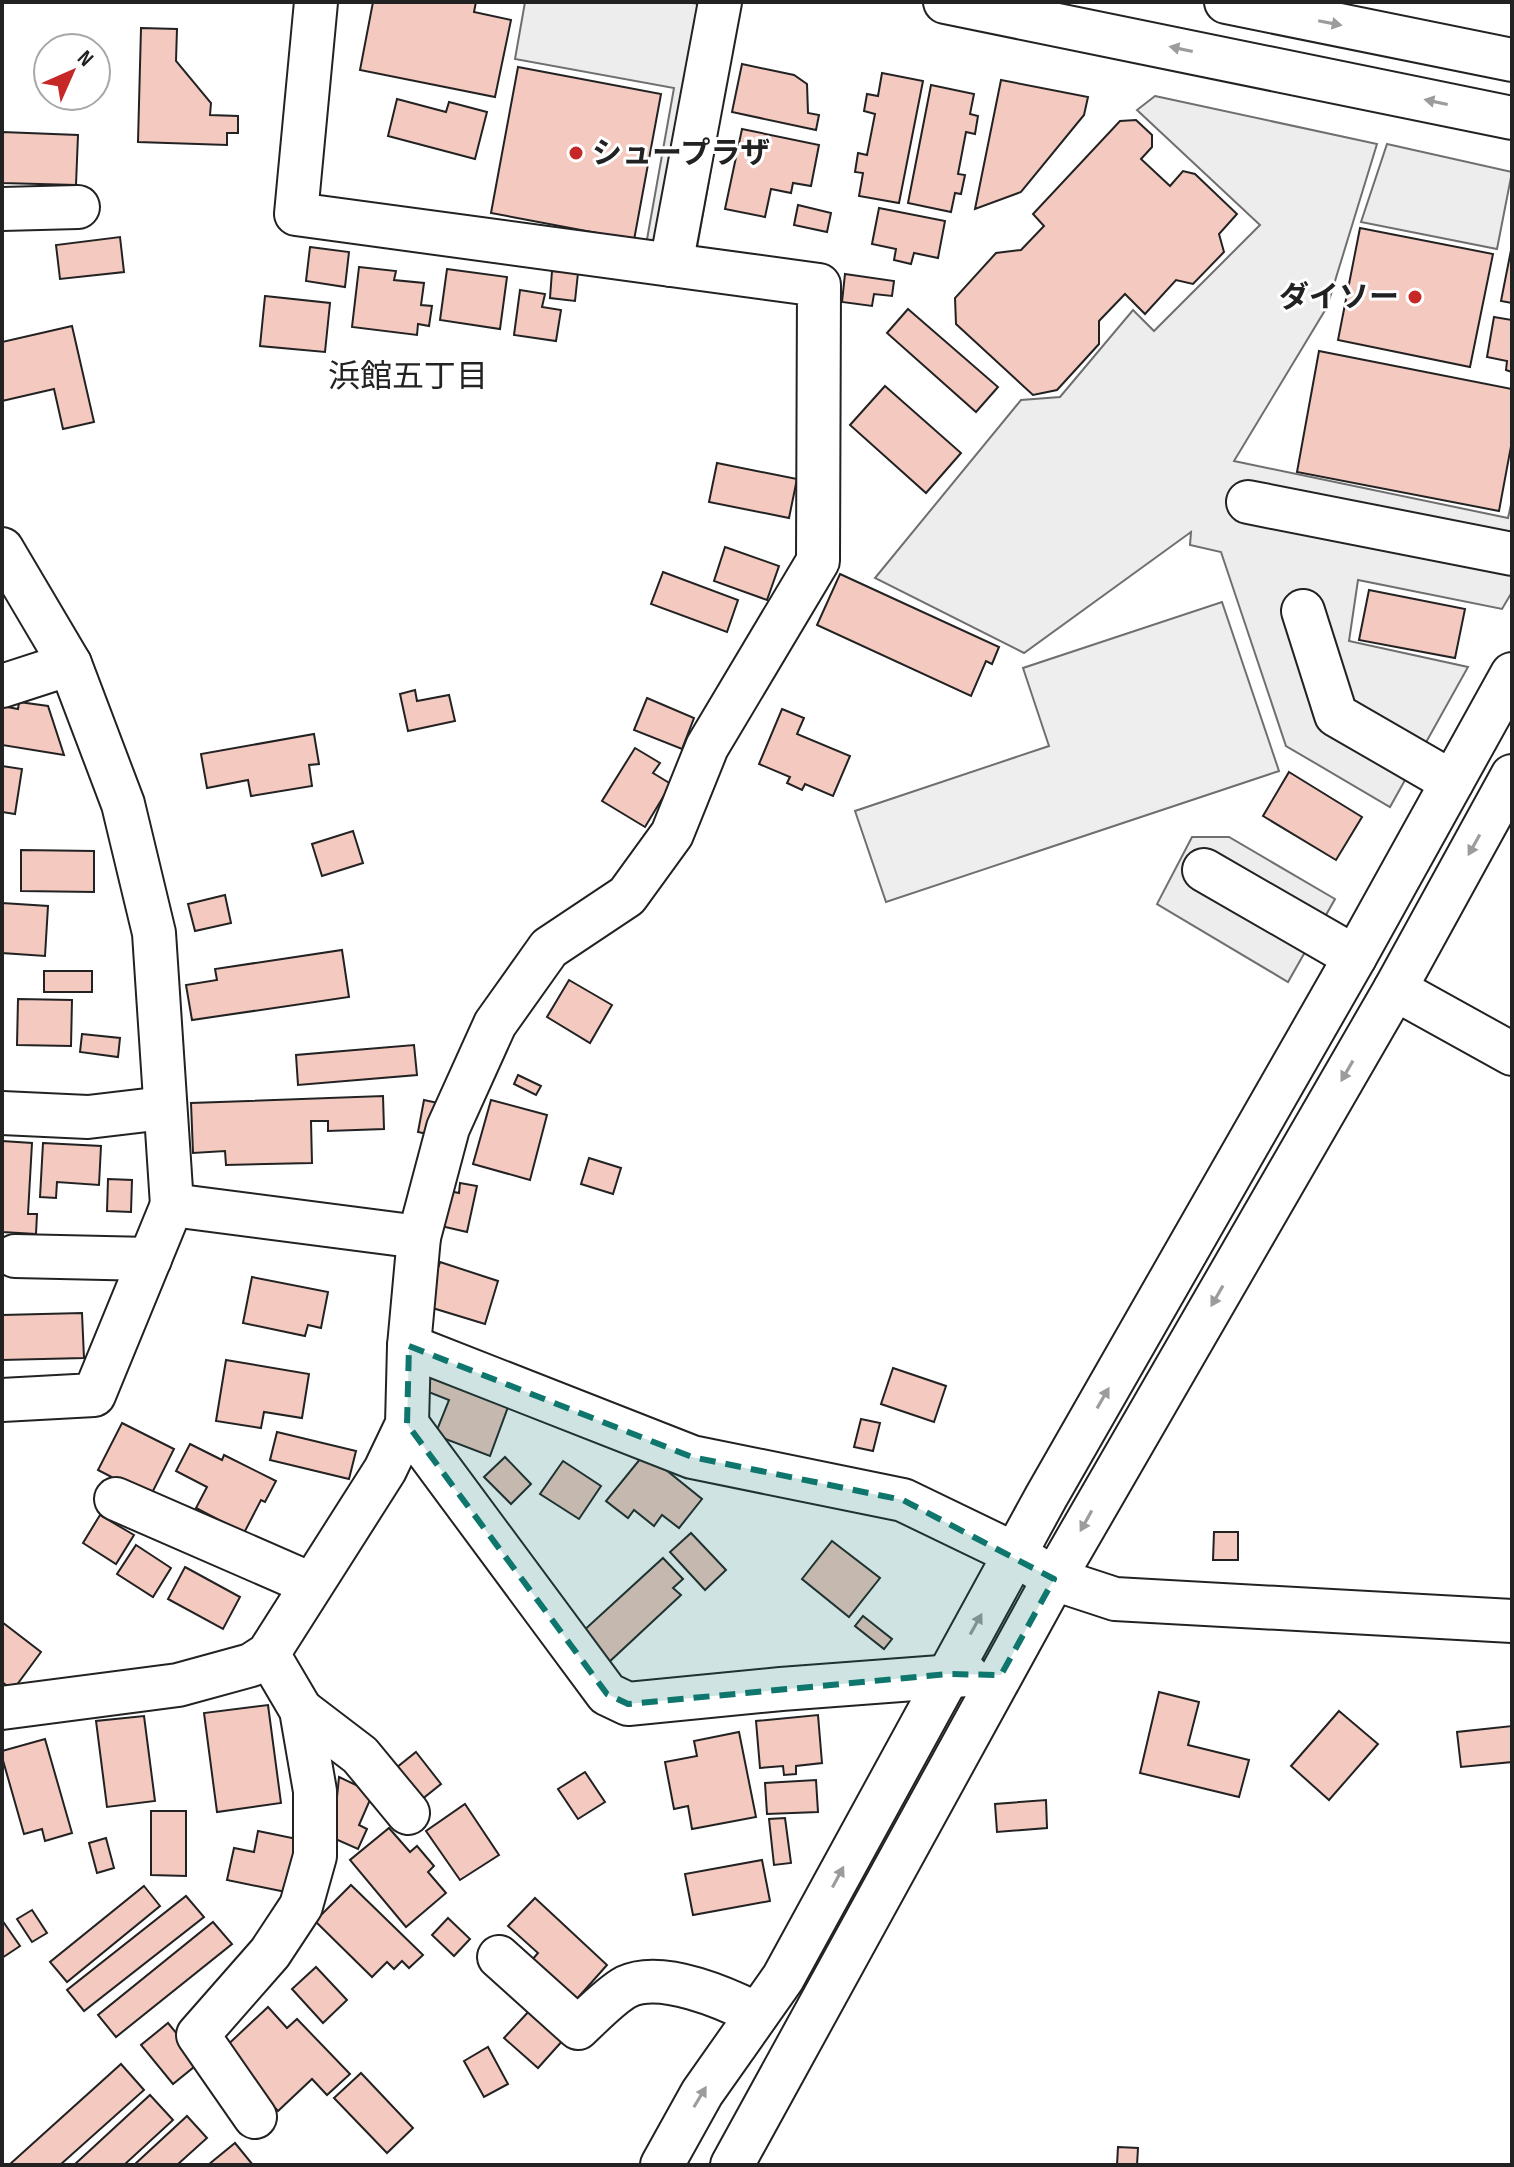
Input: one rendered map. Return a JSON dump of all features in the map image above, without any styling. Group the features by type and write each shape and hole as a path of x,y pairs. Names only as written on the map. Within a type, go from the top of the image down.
{"street":[{"path":"2,1708 178,1685 251,1665 268,1654 385,1470 407,1424 409,1346 419,1237 448,1128 495,1024 549,948 627,896 672,834 707,747 818,561 819,285 296,214 316,2"},
{"path":"671,265 720,2"},
{"path":"945,2 1512,118"},
{"path":"1226,2 1512,60"},
{"path":"2,209 78,207"},
{"path":"1248,502 1511,550"},
{"path":"2,549 70,664 123,804 154,933 172,1205 94,1395 2,1400"},
{"path":"1303,611 1336,715 1452,782"},
{"path":"2,686 70,664"},
{"path":"662,2165 702,2093 783,1978 1015,1554 1355,957 1512,674"},
{"path":"732,2165 1054,1579 1395,989 1512,776"},
{"path":"1204,870 1355,957"},
{"path":"1395,989 1512,1054"},
{"path":"2,1113 88,1117 164,1108"},
{"path":"172,1205 419,1237"},
{"path":"15,1256 150,1259"},
{"path":"409,1346 692,1457 903,1500 1015,1554 1054,1579 1115,1599 1512,1621"},
{"path":"407,1424 607,1694 628,1704 948,1674 1001,1675"},
{"path":"116,1499 311,1584"},
{"path":"255,2117 198,2035 270,1953 301,1906 315,1856 315,1791 301,1710 268,1654"},
{"path":"301,1710 360,1755 408,1813"},
{"path":"499,1957 578,2028 626,1987 661,1981 728,2000 757,2014"}],"highlighted area":[{"path":"409,1346 692,1457 903,1500 1054,1579 1001,1675 948,1674 628,1704 607,1694 407,1424"}],"shaded area":[{"path":"525,2 687,2 739,11 696,253 646,245 674,88 515,59"},
{"path":"1155,96 1377,144 1327,307 1234,461 1508,518 1512,500 1512,592 1502,609 1358,580 1349,641 1468,667 1390,807 1286,746 1221,552 1190,545 1191,532 1024,653 875,578 1021,400 1060,397 1133,310 1154,331 1260,225 1137,110"},
{"path":"1387,144 1512,172 1497,249 1361,222"},
{"path":"1222,602 1279,771 886,902 855,811 1049,746 1023,668"},
{"path":"1192,837 1229,837 1335,899 1288,982 1157,904"}],"building":[{"path":"373,2 476,2 474,12 511,20 495,97 360,70"},
{"path":"141,28 177,29 176,61 211,103 210,115 238,116 238,133 227,133 227,145 138,142"},
{"path":"742,64 794,75 807,84 808,113 819,115 816,130 732,112"},
{"name":"シュープラザ","path":"518,67 661,94 634,240 491,213"},
{"path":"882,73 923,81 899,203 859,196 863,173 855,172 858,153 867,155 875,114 864,111 867,94 878,96"},
{"path":"1001,80 1088,97 1084,115 1021,192 975,209"},
{"path":"931,85 974,94 970,114 978,116 975,134 966,132 958,174 965,175 961,194 955,193 951,212 908,203"},
{"path":"397,99 446,112 449,102 487,112 475,159 388,136"},
{"path":"1136,120 1152,135 1152,147 1141,159 1170,186 1183,171 1195,174 1237,214 1219,234 1224,252 1193,284 1176,280 1145,314 1125,294 1099,321 1099,344 1057,390 1033,395 956,324 955,298 996,253 1021,250 1044,226 1033,214 1120,121"},
{"path":"742,129 819,145 811,186 793,183 791,193 771,189 765,217 725,209"},
{"path":"2,132 78,135 76,185 2,183"},
{"path":"798,205 831,213 827,232 794,225"},
{"path":"879,208 945,221 938,258 914,253 911,264 894,260 896,249 872,244"},
{"name":"ダイソー","path":"1360,228 1493,254 1470,367 1338,340"},
{"path":"120,237 124,272 60,279 56,245"},
{"path":"1512,245 1512,303 1501,301"},
{"path":"310,247 349,252 345,287 306,281"},
{"path":"359,267 396,271 394,280 424,283 421,305 432,306 429,326 418,324 417,335 352,327"},
{"path":"447,269 507,277 500,329 440,320"},
{"path":"552,271 578,273 575,301 550,298"},
{"path":"845,274 894,281 892,296 874,294 872,306 842,302"},
{"path":"520,290 545,294 542,307 561,310 556,341 514,335"},
{"path":"265,296 330,303 325,352 260,346"},
{"path":"908,309 998,387 976,412 887,333"},
{"path":"1494,317 1512,320 1512,372 1506,370 1507,361 1487,357"},
{"path":"72,326 94,422 63,429 54,389 2,401 2,342"},
{"path":"1319,351 1512,389 1512,441 1499,511 1297,472"},
{"path":"885,386 961,453 926,493 850,425"},
{"path":"717,463 797,479 789,518 709,502"},
{"path":"725,547 779,566 767,600 714,581"},
{"path":"663,572 738,600 727,632 651,604"},
{"path":"840,574 999,647 992,664 986,661 971,696 817,625"},
{"path":"1369,590 1465,609 1455,658 1359,640"},
{"path":"415,690 417,701 449,695 455,721 408,731 400,694"},
{"path":"647,698 694,718 682,749 634,730"},
{"path":"19,702 48,706 64,755 2,745 2,706 18,709"},
{"path":"782,709 804,718 797,734 850,756 833,796 805,784 802,790 787,783 790,777 759,764"},
{"path":"314,734 319,764 309,765 312,786 251,796 248,780 207,788 201,754"},
{"path":"635,748 660,763 653,773 671,784 645,827 602,801"},
{"path":"2,766 22,769 15,814 2,812"},
{"path":"1289,772 1362,817 1336,860 1263,816"},
{"path":"353,831 363,863 322,876 312,844"},
{"path":"21,850 94,851 94,892 21,891"},
{"path":"225,895 231,923 195,931 188,904"},
{"path":"2,903 48,906 45,956 2,953"},
{"path":"342,950 349,997 192,1020 186,985 217,980 215,969"},
{"path":"44,971 92,971 92,992 44,992"},
{"path":"569,980 612,1005 590,1043 547,1017"},
{"path":"18,999 72,1000 71,1046 17,1045"},
{"path":"82,1034 120,1038 118,1057 80,1052"},
{"path":"414,1045 417,1075 298,1085 296,1055"},
{"path":"518,1075 541,1086 536,1095 514,1084"},
{"path":"383,1096 384,1129 328,1131 328,1121 311,1121 312,1163 226,1165 225,1151 193,1153 191,1103"},
{"path":"424,1100 438,1103 432,1135 418,1132"},
{"path":"491,1100 547,1115 530,1180 473,1164"},
{"path":"2,1141 32,1143 28,1214 37,1214 36,1234 2,1232"},
{"path":"43,1143 101,1146 99,1185 57,1182 56,1198 40,1197"},
{"path":"589,1158 621,1168 613,1194 581,1184"},
{"path":"108,1179 132,1180 131,1212 107,1211"},
{"path":"460,1183 477,1186 467,1232 441,1226 449,1191 459,1193"},
{"path":"440,1262 498,1281 485,1324 426,1306"},
{"path":"252,1277 328,1292 321,1328 308,1325 305,1336 243,1323"},
{"path":"82,1313 84,1358 2,1360 2,1315"},
{"path":"226,1360 309,1374 302,1418 264,1412 261,1428 216,1421"},
{"path":"893,1368 946,1386 934,1422 881,1404"},
{"path":"434,1370 511,1399 490,1456 435,1435 449,1400 426,1391"},
{"path":"861,1419 880,1423 873,1451 854,1447"},
{"path":"122,1423 174,1449 150,1497 98,1470"},
{"path":"277,1432 356,1451 349,1479 270,1460"},
{"path":"190,1444 222,1460 224,1455 276,1481 265,1502 261,1500 244,1533 196,1508 207,1487 176,1471"},
{"path":"645,1453 702,1499 679,1528 662,1515 654,1526 634,1510 628,1518 606,1501"},
{"path":"505,1457 531,1484 511,1504 484,1477"},
{"path":"563,1461 601,1486 579,1519 540,1494"},
{"path":"100,1515 134,1535 116,1564 83,1543"},
{"path":"1214,1532 1238,1532 1238,1560 1213,1560"},
{"path":"691,1533 726,1570 705,1590 670,1552"},
{"path":"832,1541 880,1578 849,1617 802,1579"},
{"path":"136,1545 171,1568 153,1597 117,1574"},
{"path":"663,1558 683,1579 673,1588 681,1595 608,1663 581,1633"},
{"path":"185,1567 240,1597 223,1629 168,1599"},
{"path":"863,1616 892,1639 884,1649 855,1626"},
{"path":"2,1622 41,1652 13,1690 2,1682"},
{"path":"1159,1692 1199,1702 1188,1745 1249,1760 1239,1797 1140,1773"},
{"path":"268,1705 281,1803 217,1812 204,1713"},
{"path":"1339,1711 1378,1744 1329,1800 1291,1766"},
{"path":"818,1715 822,1763 796,1766 796,1774 784,1775 783,1766 760,1768 756,1721"},
{"path":"144,1716 155,1801 107,1807 96,1721"},
{"path":"1512,1726 1512,1762 1461,1767 1457,1732"},
{"path":"739,1732 756,1817 692,1829 688,1806 674,1809 665,1762 697,1756 694,1741"},
{"path":"45,1739 72,1833 45,1841 42,1829 24,1834 2,1751"},
{"path":"416,1752 441,1784 416,1804 391,1772"},
{"path":"585,1772 605,1802 578,1819 558,1789"},
{"path":"339,1777 373,1793 359,1825 367,1829 358,1849 324,1834 336,1807"},
{"path":"816,1780 818,1812 767,1814 765,1783"},
{"path":"1046,1800 1047,1828 997,1832 995,1804"},
{"path":"465,1804 499,1855 460,1880 426,1831"},
{"path":"151,1811 186,1811 186,1876 151,1875"},
{"path":"785,1818 791,1863 774,1865 769,1819"},
{"path":"389,1828 410,1852 417,1846 434,1866 428,1872 446,1893 406,1927 350,1860"},
{"path":"258,1831 297,1839 286,1892 227,1880 234,1848 254,1852"},
{"path":"106,1838 114,1868 97,1873 89,1843"},
{"path":"762,1860 770,1901 693,1915 685,1874"},
{"path":"351,1885 423,1955 409,1968 402,1961 394,1969 387,1962 372,1977 315,1921"},
{"path":"144,1886 160,1906 67,1982 50,1962"},
{"path":"186,1896 204,1917 84,2011 67,1990"},
{"path":"535,1898 607,1965 575,2001 532,1960 538,1953 508,1926"},
{"path":"32,1910 47,1933 32,1942 17,1919"},
{"path":"448,1918 470,1939 454,1956 432,1935"},
{"path":"2,1920 20,1946 2,1958"},
{"path":"213,1922 232,1944 116,2037 98,2015"},
{"path":"316,1967 347,2000 323,2023 292,1989"},
{"path":"268,2007 287,2028 297,2019 350,2074 327,2095 312,2079 278,2111 221,2051"},
{"path":"531,2009 564,2039 538,2068 504,2038"},
{"path":"168,2023 200,2062 173,2084 141,2045"},
{"path":"488,2047 508,2084 484,2097 464,2061"},
{"path":"121,2064 144,2090 60,2165 9,2165"},
{"path":"361,2073 413,2128 387,2153 334,2098"},
{"path":"150,2095 173,2120 124,2165 74,2165"},
{"path":"187,2116 207,2138 177,2165 134,2165"},
{"path":"235,2143 253,2165 208,2165"},
{"path":"1118,2147 1138,2148 1137,2165 1117,2165"}],"place":[{"name":"シュープラザ","path":"576,153"},
{"name":"ダイソー","path":"1415,297"}],"district":[{"name":"浜館五丁目","path":"408,376"}]}
